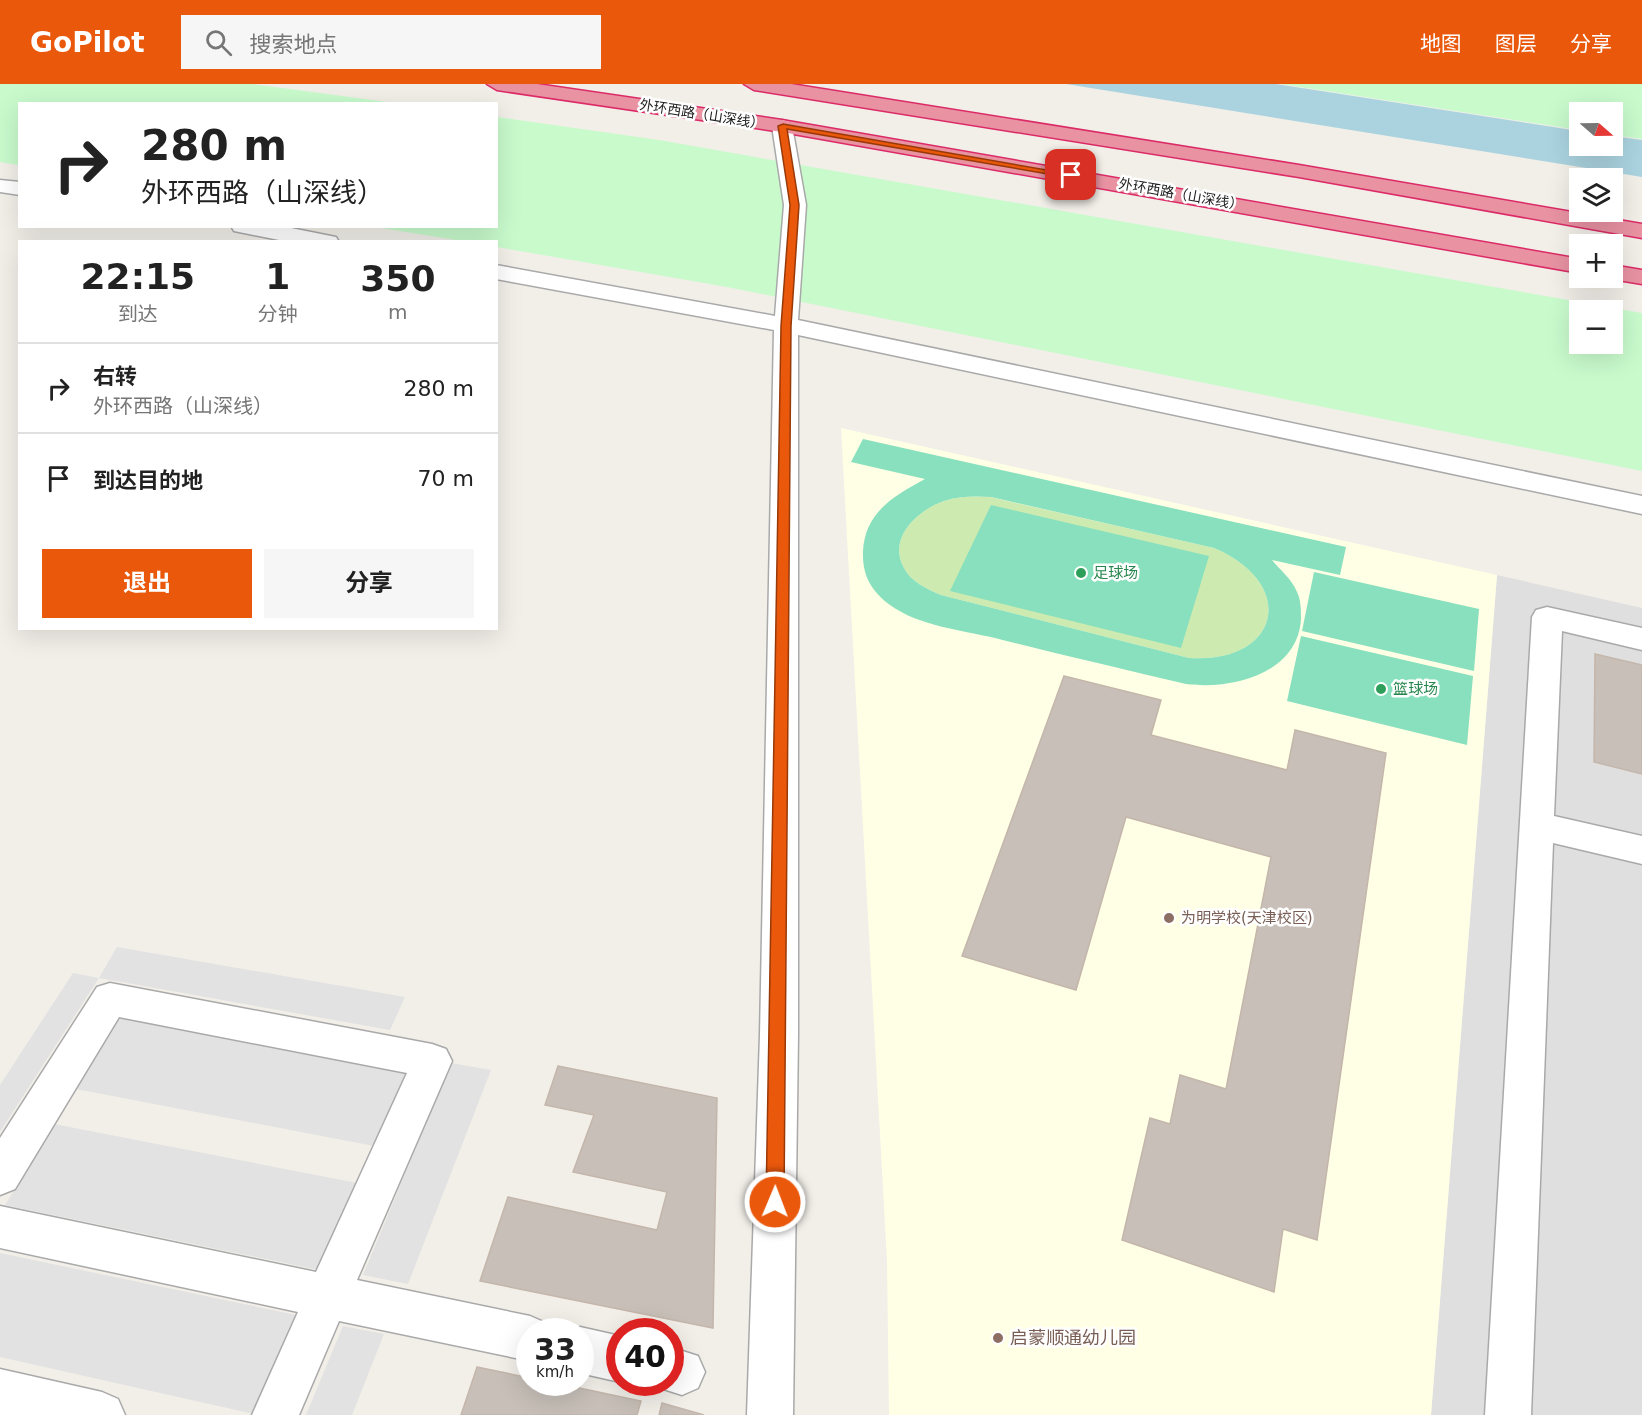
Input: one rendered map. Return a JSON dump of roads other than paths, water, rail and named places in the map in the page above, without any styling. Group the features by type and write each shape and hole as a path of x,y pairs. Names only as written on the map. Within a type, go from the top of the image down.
{"highway":[{"name":"外环西路（山深线）","path":"497,84 783,126 1569,264"},
{"path":"754,84 1299,171 1642,231"},
{"path":"1623,274 1642,277"}],"street":[{"path":"770,1415 779,1035 786,326 795,205 783,126"},
{"path":"0,186 18,189"},
{"path":"253,228 317,240"},
{"path":"498,272 786,326 1642,505"},
{"path":"1508,1415 1539,826 1547,617 1642,639"},
{"path":"1539,826 1642,850"},
{"path":"0,1175 110,999 432,1061 274,1415"},
{"path":"0,1227 516,1337"},
{"path":"0,1392 102,1415"}],"water":[{"path":"1066,84 1276,84 1569,129 1569,156 1623,156 1623,137 1642,140 1642,177 1623,174 1623,168 1586,168"}],"place":[{"name":"足球场","path":"1081,573"},
{"name":"篮球场","path":"1381,689"},
{"name":"为明学校(天津校区)","path":"1169,918"},
{"name":"启蒙顺通幼儿园","path":"998,1338"}]}
